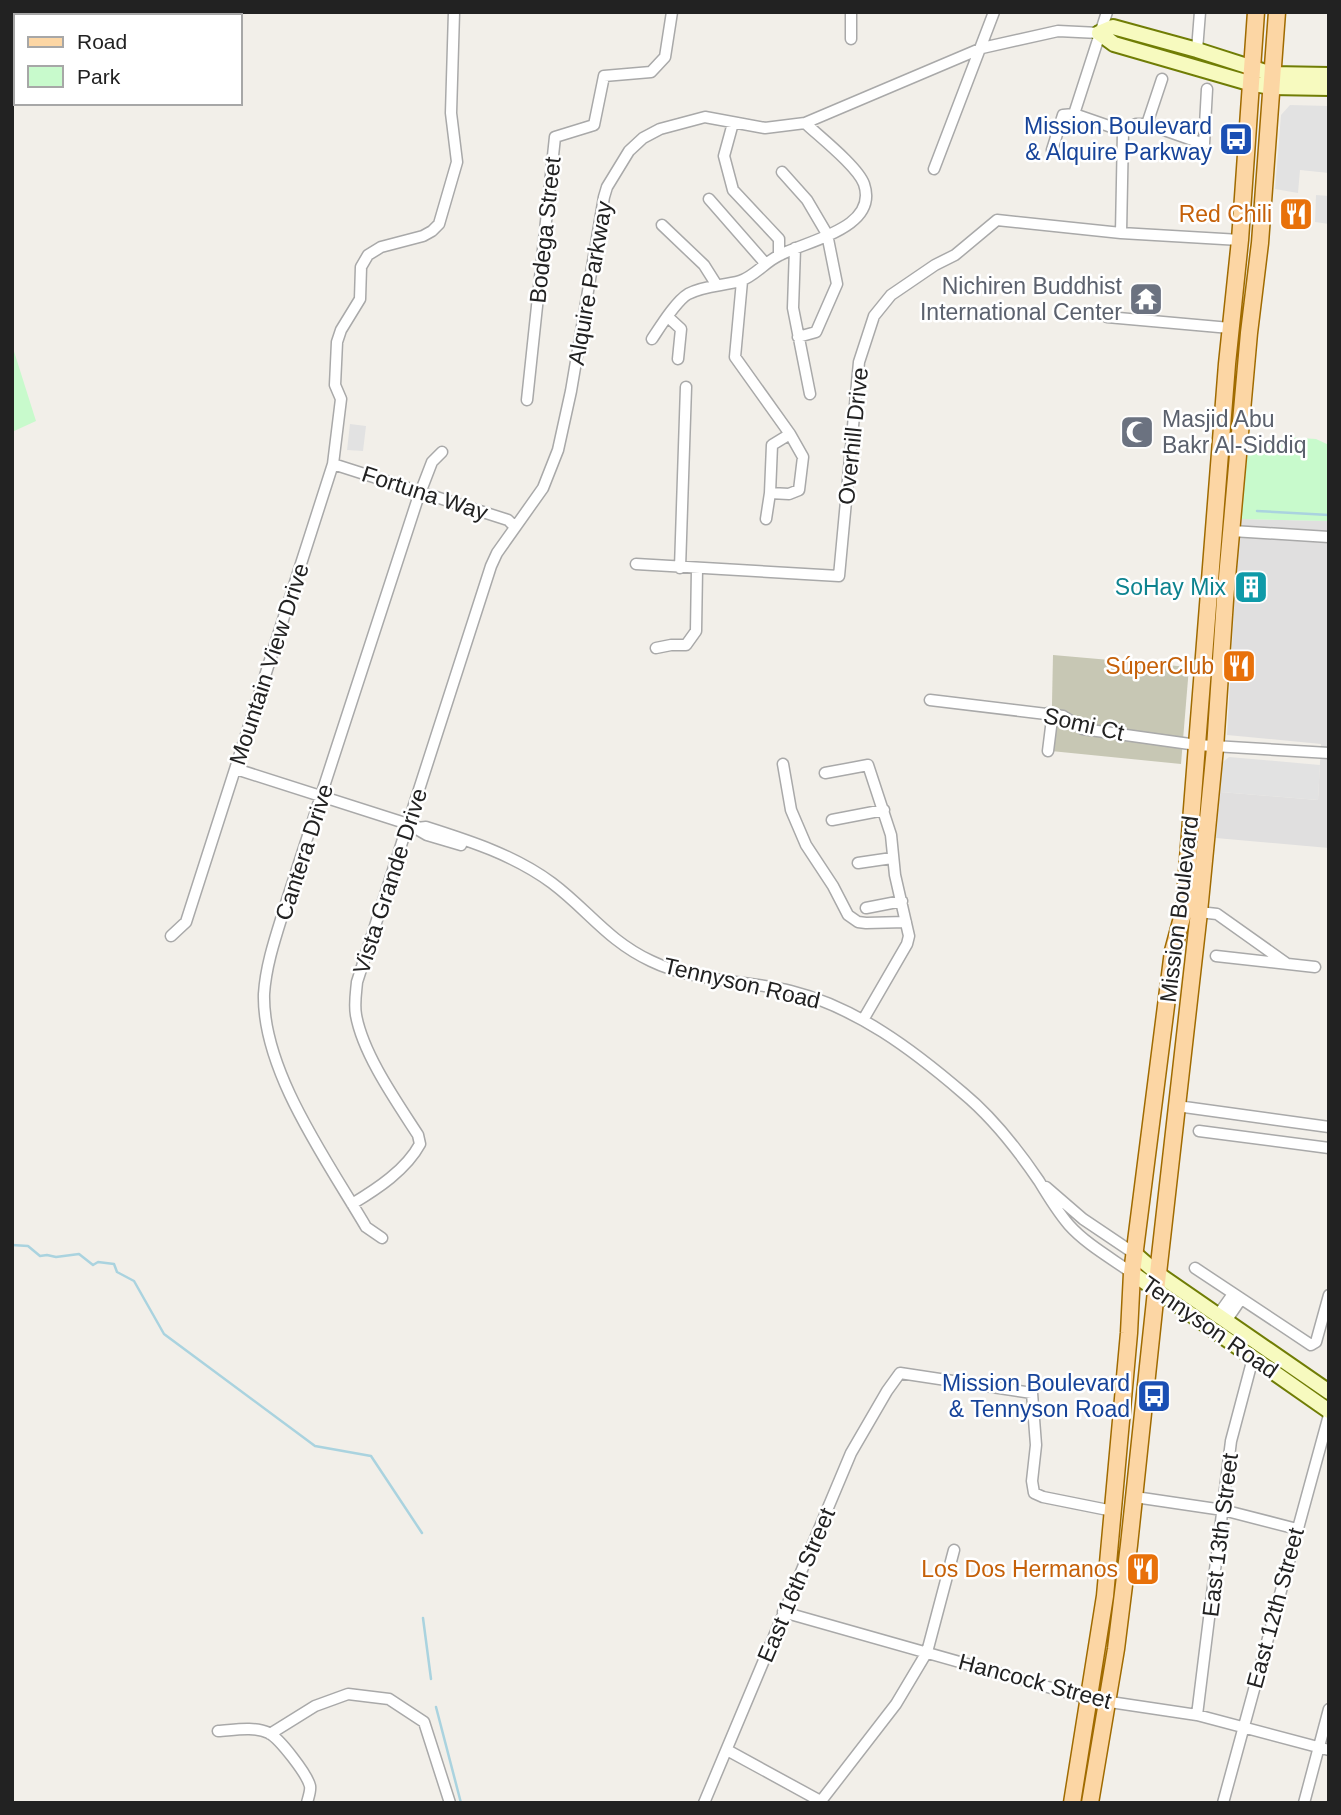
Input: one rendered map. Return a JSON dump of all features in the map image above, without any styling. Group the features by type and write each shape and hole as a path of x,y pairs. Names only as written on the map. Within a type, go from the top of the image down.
{"main road":[{"name":"Mission Boulevard","path":"1072,1803 1105,1596 1132,1273 1173,951 1184,910 1230,328 1240,240 1256,12"},
{"name":"Mission Boulevard","path":"1090,1803 1108,1702 1135,1497 1199,912 1249,333 1260,243 1277,12"},
{"name":"Alquire Parkway","path":"1099,33 1113,27 1197,50 1250,76"},
{"name":"Alquire Parkway","path":"1099,33 1114,44 1250,76"},
{"path":"1272,80 1329,75"},
{"path":"1250,76 1329,88"},
{"name":"Tennyson Road","path":"1135,1254 1158,1274 1329,1392"},
{"name":"Tennyson Road","path":"1132,1273 1329,1413"}],"street":[{"name":"Mountain View Drive","path":"171,936 186,922 333,464 341,399 335,385 337,342 341,330 360,299 361,267 368,255 381,247 423,236 439,223 457,162 451,113 454,12"},
{"name":"Bodega Street","path":"527,400 555,137 594,125 604,76 651,72 665,57 672,12"},
{"path":"850,39 851,12"},
{"path":"934,169 994,12"},
{"path":"1074,114 1107,12"},
{"path":"1197,50 1200,12"},
{"name":"Alquire Parkway","path":"515,527 543,488 558,450 607,187 629,151 643,138 660,129 705,117 765,128 806,123 982,48 1058,32 1099,33"},
{"path":"1147,124 1162,79"},
{"path":"1052,150 1063,115 1074,114 1123,131 1136,124 1147,124 1204,144 1208,89"},
{"path":"733,123 724,156 733,190 779,239 779,255"},
{"path":"652,340 687,295 716,284 742,281 779,255 849,225 863,214 867,201 864,184 858,173 806,123"},
{"path":"1121,233 1123,131"},
{"path":"782,172 807,200 827,234 837,284 816,332 799,337"},
{"path":"709,199 765,263"},
{"name":"Overhill Drive","path":"636,564 839,576 859,362 874,316 891,295 935,265 955,255 997,220 1121,233 1240,240"},
{"path":"662,225 704,265 716,284"},
{"path":"795,248 793,308 810,394"},
{"path":"742,281 735,357 790,434 803,457 799,489 789,494 771,494"},
{"path":"668,317 681,329 678,359"},
{"path":"1107,317 1230,328"},
{"path":"680,568 686,387"},
{"path":"765,519 771,494 772,445 790,434"},
{"name":"Cantera Drive","path":"382,1238 366,1227 297,1107 273,1053 265,1014 264,992 272,951 420,492 432,462 442,452"},
{"name":"Fortuna Way","path":"333,464 508,520 515,527"},
{"name":"Vista Grande Drive","path":"352,1204 377,1189 409,1160 420,1144 418,1135 370,1053 355,1012 357,982 413,826 491,566 497,552 515,527"},
{"path":"1232,531 1329,537"},
{"path":"656,648 685,645 696,631 697,569"},
{"name":"Somi Ct","path":"930,700 1048,713 1063,716 1083,729 1215,748 1329,753"},
{"path":"1048,713 1052,719 1048,751"},
{"path":"783,764 792,810 806,845 848,915 858,922 866,923 906,922"},
{"path":"825,774 868,765 891,835 892,858 909,936 863,1020"},
{"name":"Tennyson Road","path":"236,769 413,826 427,835 518,861 544,877 609,936 652,962 680,972 790,991 819,999 863,1020 924,1063 981,1109 1076,1233 1132,1273"},
{"path":"832,820 884,810"},
{"path":"858,863 892,858"},
{"path":"866,908 902,901"},
{"path":"1199,912 1217,914 1286,963"},
{"path":"1216,956 1315,967"},
{"path":"1177,1106 1329,1127"},
{"path":"1199,1131 1329,1148"},
{"name":"Tennyson Road","path":"1037,1179 1083,1219 1135,1254"},
{"path":"1195,1268 1311,1345 1314,1345 1328,1300"},
{"path":"1222,1318 1237,1297"},
{"name":"East 13th Street","path":"1197,1715 1233,1430 1253,1358"},
{"name":"East 16th Street","path":"704,1803 851,1453 900,1373 1032,1393 1036,1445 1032,1481 1034,1493 1113,1511"},
{"name":"East 12th Street","path":"1223,1803 1329,1413"},
{"path":"1135,1497 1223,1510 1297,1529"},
{"path":"727,1750 822,1802 896,1704 927,1652 954,1550"},
{"name":"Hancock Street","path":"783,1612 1090,1699 1197,1715 1324,1749"},
{"path":"270,1734 315,1706 348,1694 389,1699 424,1723 450,1803"},
{"path":"1304,1803 1324,1749 1329,1710"},
{"path":"218,1731 254,1730 270,1734 292,1757 305,1776 311,1788 307,1803"}],"shaded area":[{"path":"1290,105 1329,106 1329,173 1300,170 1298,193 1275,189 1281,115"},
{"path":"1316,195 1329,196 1329,224 1315,222"},
{"path":"350,424 366,426 363,451 347,450"},
{"path":"1239,519 1329,521 1329,848 1216,838 1220,792 1318,800 1321,744 1227,735"},
{"path":"1053,655 1189,667 1181,764 1051,751"},
{"path":"1229,757 1320,765 1318,800 1220,792 1223,762"}],"green space":[{"path":"12,345 36,421 12,432"},
{"path":"1286,437 1316,439 1329,445 1329,521 1239,519 1248,453 1259,446"}],"waterway":[{"path":"1257,511 1329,515"},
{"path":"12,1245 28,1246 40,1256 79,1254 93,1265 98,1262 114,1264 117,1272 134,1281 164,1334 315,1446 371,1456 422,1533"},
{"path":"423,1618 431,1679"},
{"path":"436,1707 461,1803"}],"place":[{"name":"Mission Boulevard & Alquire Parkway","path":"1236,139"},
{"name":"Red Chili","path":"1296,214"},
{"name":"Nichiren Buddhist International Center","path":"1146,299"},
{"name":"Masjid Abu Bakr Al-Siddiq","path":"1137,432"},
{"name":"SoHay Mix","path":"1251,587"},
{"name":"SúperClub","path":"1239,666"},
{"name":"Mission Boulevard & Tennyson Road","path":"1154,1396"},
{"name":"Los Dos Hermanos","path":"1143,1569"}]}
